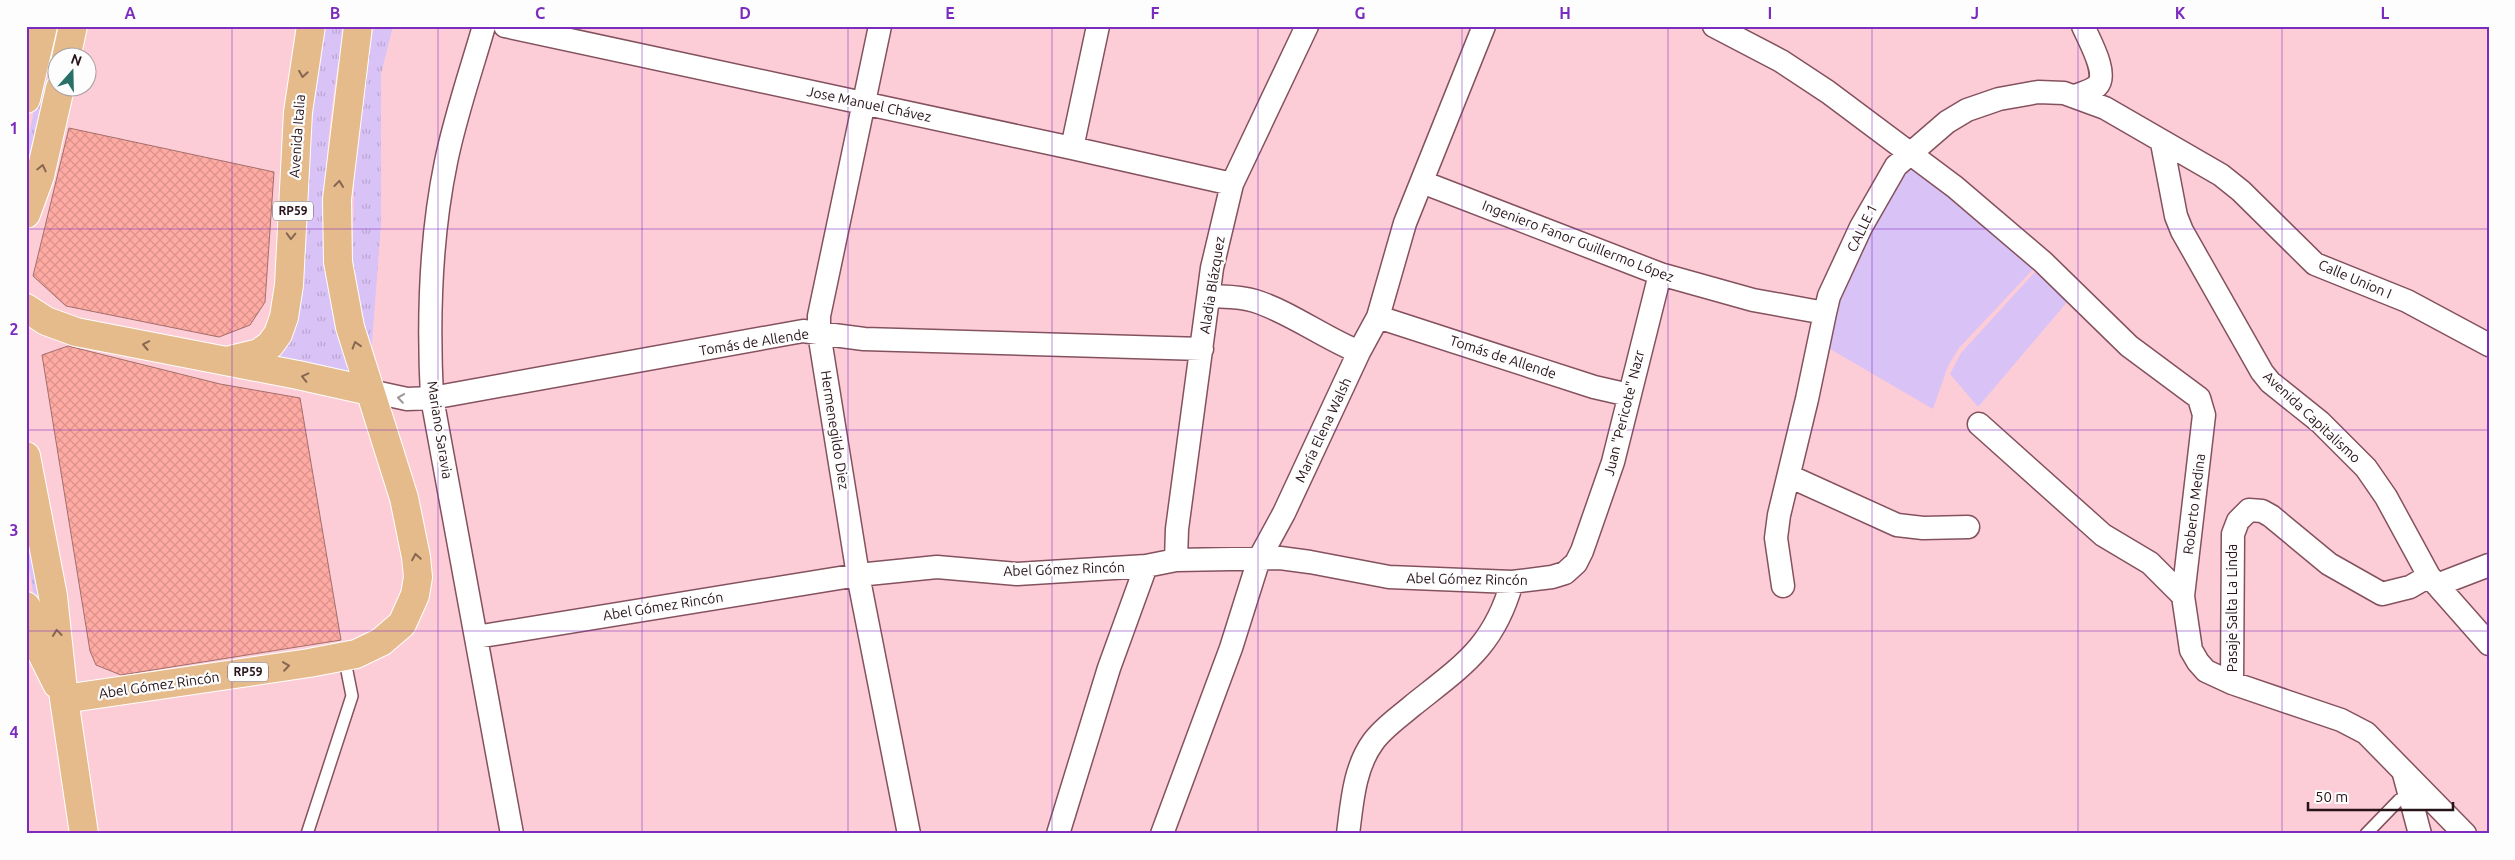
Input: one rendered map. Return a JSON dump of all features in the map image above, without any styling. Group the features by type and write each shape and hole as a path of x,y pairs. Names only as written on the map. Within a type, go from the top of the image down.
{"main road":[{"path":"68,48 73,26"},
{"name":"Avenida Italia","path":"226,361 259,353 270,345 278,334 284,317 289,285 298,112 311,26"},
{"name":"RP59","path":"26,308 46,321 76,332 226,361 370,392 350,327 343,294 336,232 337,199 343,140 358,26"},
{"path":"26,98 36,37"},
{"path":"26,214 40,176 58,98"},
{"name":"Abel Gómez Rincón","path":"64,699 356,654 381,642 402,624 416,595 418,576 416,557 404,498 370,392"},
{"path":"26,456 54,596 64,699 84,834"},
{"path":"26,606 34,638 64,699"}],"street":[{"name":"Mariano Saravia","path":"484,26 446,162 429,314 432,398 512,834"},
{"name":"Jose Manuel Chávez","path":"505,26 1232,184"},
{"name":"Hermenegildo Diez","path":"880,26 819,316 819,332 858,575 909,834"},
{"path":"1072,148 1098,26"},
{"name":"Aladia Blázquez","path":"1176,560 1177,529 1212,268 1232,184 1307,26"},
{"name":"María Elena Walsh","path":"1162,834 1231,648 1259,559 1284,513 1359,352 1378,317 1405,223 1484,26"},
{"name":"Roberto Medina","path":"1714,26 1781,61 1828,92 1912,153 2043,262 2129,346 2199,398 2204,415 2183,596 2191,650 2198,662 2206,671 2232,683 2353,725 2366,733 2465,834"},
{"path":"2083,26 2102,72 2135,126"},
{"path":"2075,96 2096,87 2101,81 2102,72"},
{"name":"CALLE 1","path":"1783,586 1776,538 1779,515 1829,296 1861,227 1896,166 1947,122 1967,110 1999,98 2038,92 2075,96 2105,108 2162,143"},
{"name":"Calle Union I","path":"2162,143 2202,161 2221,175 2241,191 2315,264 2407,301 2489,345"},
{"name":"Avenida Capitalismo","path":"2162,143 2176,216 2182,231 2262,372 2270,382 2320,422 2366,468 2386,497 2433,580 2489,644"},
{"name":"Ingeniero Fanor Guillermo López","path":"1422,182 1660,274 1753,300 1825,313"},
{"name":"Juan \"Pericote\" Nazr","path":"1565,573 1576,563 1582,551 1613,462 1660,274"},
{"path":"1209,296 1238,298 1266,304 1336,343 1359,352"},
{"name":"Tomás de Allende","path":"1378,317 1594,387 1629,395"},
{"name":"Tomás de Allende","path":"370,392 407,399 432,398 803,331 864,339 1202,349"},
{"path":"1979,424 2104,535 2150,563 2183,596"},
{"path":"1789,476 1876,517 1898,525 1923,528 1968,527"},
{"name":"Pasaje Salta La Linda","path":"2232,683 2233,534 2238,521 2249,510 2262,511 2271,516 2330,564 2382,594 2489,565"},
{"name":"Abel Gómez Rincón","path":"476,636 858,575 937,567 1017,574 1146,566 1176,560 1280,558 1408,579 1512,582 1552,577 1565,573"},
{"path":"1058,834 1109,668 1146,566"},
{"path":"1348,834 1355,786 1363,759 1372,743 1386,727 1474,657 1500,619 1512,582"},
{"path":"2404,773 2420,834"}],"lane":[{"path":"307,834 352,696 344,656"},
{"path":"2366,834 2399,800 2410,796"}],"green space":[{"path":"53,26 58,26 53,48 48,48"},
{"path":"319,26 345,26 330,125 325,192 325,226 330,301 354,376 263,358"},
{"path":"374,26 393,26 381,74 381,225 370,368 352,287 355,138"},
{"path":"48,48 48,71 26,171 26,147"},
{"path":"1912,170 1923,172 2036,266 1959,348 1948,366 1933,409 1825,346 1830,325 1853,262 1904,174"},
{"path":"2035,272 2068,301 1978,407 1950,374 1961,353"},
{"path":"26,517 44,617 38,618 26,553"}],"building":[{"path":"69,128 274,172 265,302 250,325 219,337 66,306 33,276"},
{"path":"68,346 220,384 300,398 341,640 121,675 96,665 90,651 42,355"}]}
